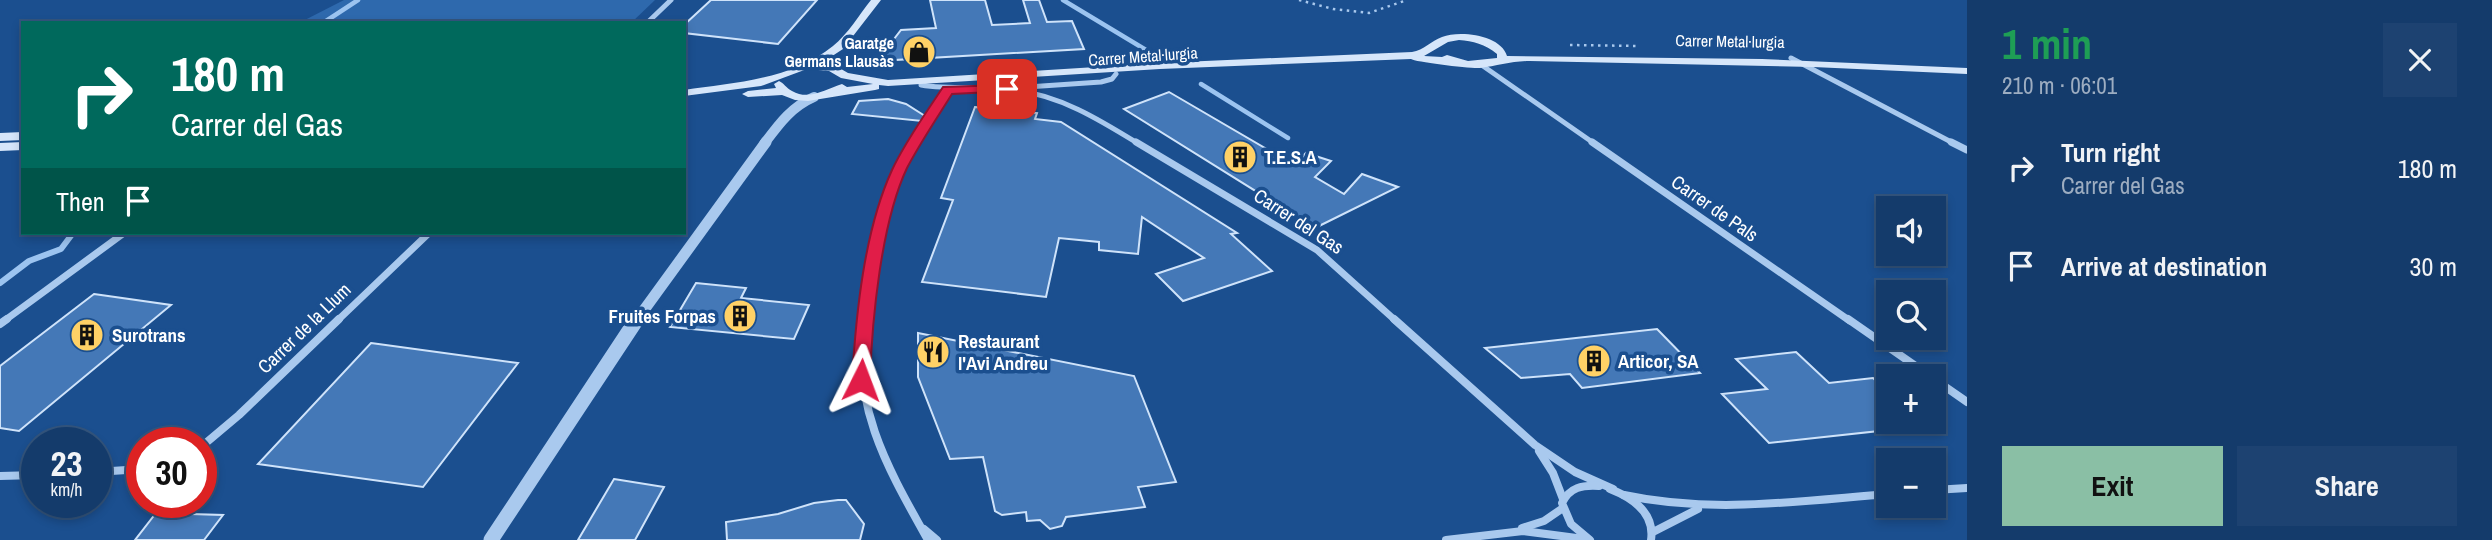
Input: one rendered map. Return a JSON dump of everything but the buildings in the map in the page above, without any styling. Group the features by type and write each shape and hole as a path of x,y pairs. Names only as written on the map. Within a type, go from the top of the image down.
{"main road":[{"path":"686,102 746,90 820,60 839,47 876,0"},
{"name":"Carrer Metal·lurgia","path":"804,67 821,66 842,74 888,83 1187,65 1415,55 1424,54 1445,40 1460,38 1528,54 1967,68"},
{"path":"1438,46 1443,55 1454,61"},
{"path":"1494,46 1502,53 1502,60"},
{"path":"834,92 845,83 837,61 839,47"},
{"name":"Carrer Metal·lurgia","path":"814,97 834,92 922,85 1324,62 1454,61 1483,66 1502,60 1795,61"},
{"path":"785,74 779,83 786,92"},
{"path":"686,93 746,90 786,92 814,97"},
{"path":"0,137 21,136"},
{"path":"0,147 21,146"}],"street":[{"path":"649,21 671,0"},
{"path":"1795,61 1967,150"},
{"name":"Carrer de Pals","path":"1483,66 1912,364"},
{"path":"1007,89 1101,82 1112,79 1116,74"},
{"name":"Carrer del Gas","path":"922,85 948,90 1007,89 1082,110 1317,250 1535,445 1575,472 1624,495"},
{"path":"928,540 894,480 869,414 861,380 862,353 864,323 882,224 894,183 939,101 948,90"},
{"path":"784,117 786,92"},
{"path":"491,540 658,288 784,117 800,103 814,97"},
{"path":"0,324 121,235"},
{"name":"Carrer de la Llum","path":"217,434 427,235"},
{"name":"Carrer de Pals","path":"1946,388 1967,402"},
{"name":"Carrer del Gas","path":"1535,445 1548,463 1571,524 1590,540"},
{"path":"0,476 21,475"},
{"path":"1446,540 1504,532 1544,521 1563,503 1573,488 1581,486 1612,489"},
{"path":"1946,489 1967,488"},
{"path":"1624,495 1698,508 1876,495"},
{"path":"1624,495 1642,508 1652,524 1652,536"},
{"path":"1652,536 1698,508"},
{"path":"918,523 937,540"},
{"path":"1504,532 1540,532 1590,540"}],"path":[{"path":"1300,0 1333,9 1369,13 1407,0"}],"shaded area":[{"path":"344,0 655,0 633,21 303,21"}],"waterway":[{"path":"326,21 358,0"},
{"path":"1063,0 1151,53"},
{"path":"1201,84 1288,138"},
{"path":"0,283 29,261 61,249 72,235"}],"place":[{"name":"Garatge Germans Llausàs","path":"919,52"},
{"name":"T.E.S.A","path":"1240,157"},
{"name":"Fruites Forpas","path":"740,316"},
{"name":"Surotrans","path":"87,335"},
{"name":"Restaurant l'Avi Andreu","path":"933,352"},
{"name":"Articor, SA","path":"1594,361"}],"route":[{"path":"861,380 864,323 882,224 900,170 948,90 1007,89"}]}
